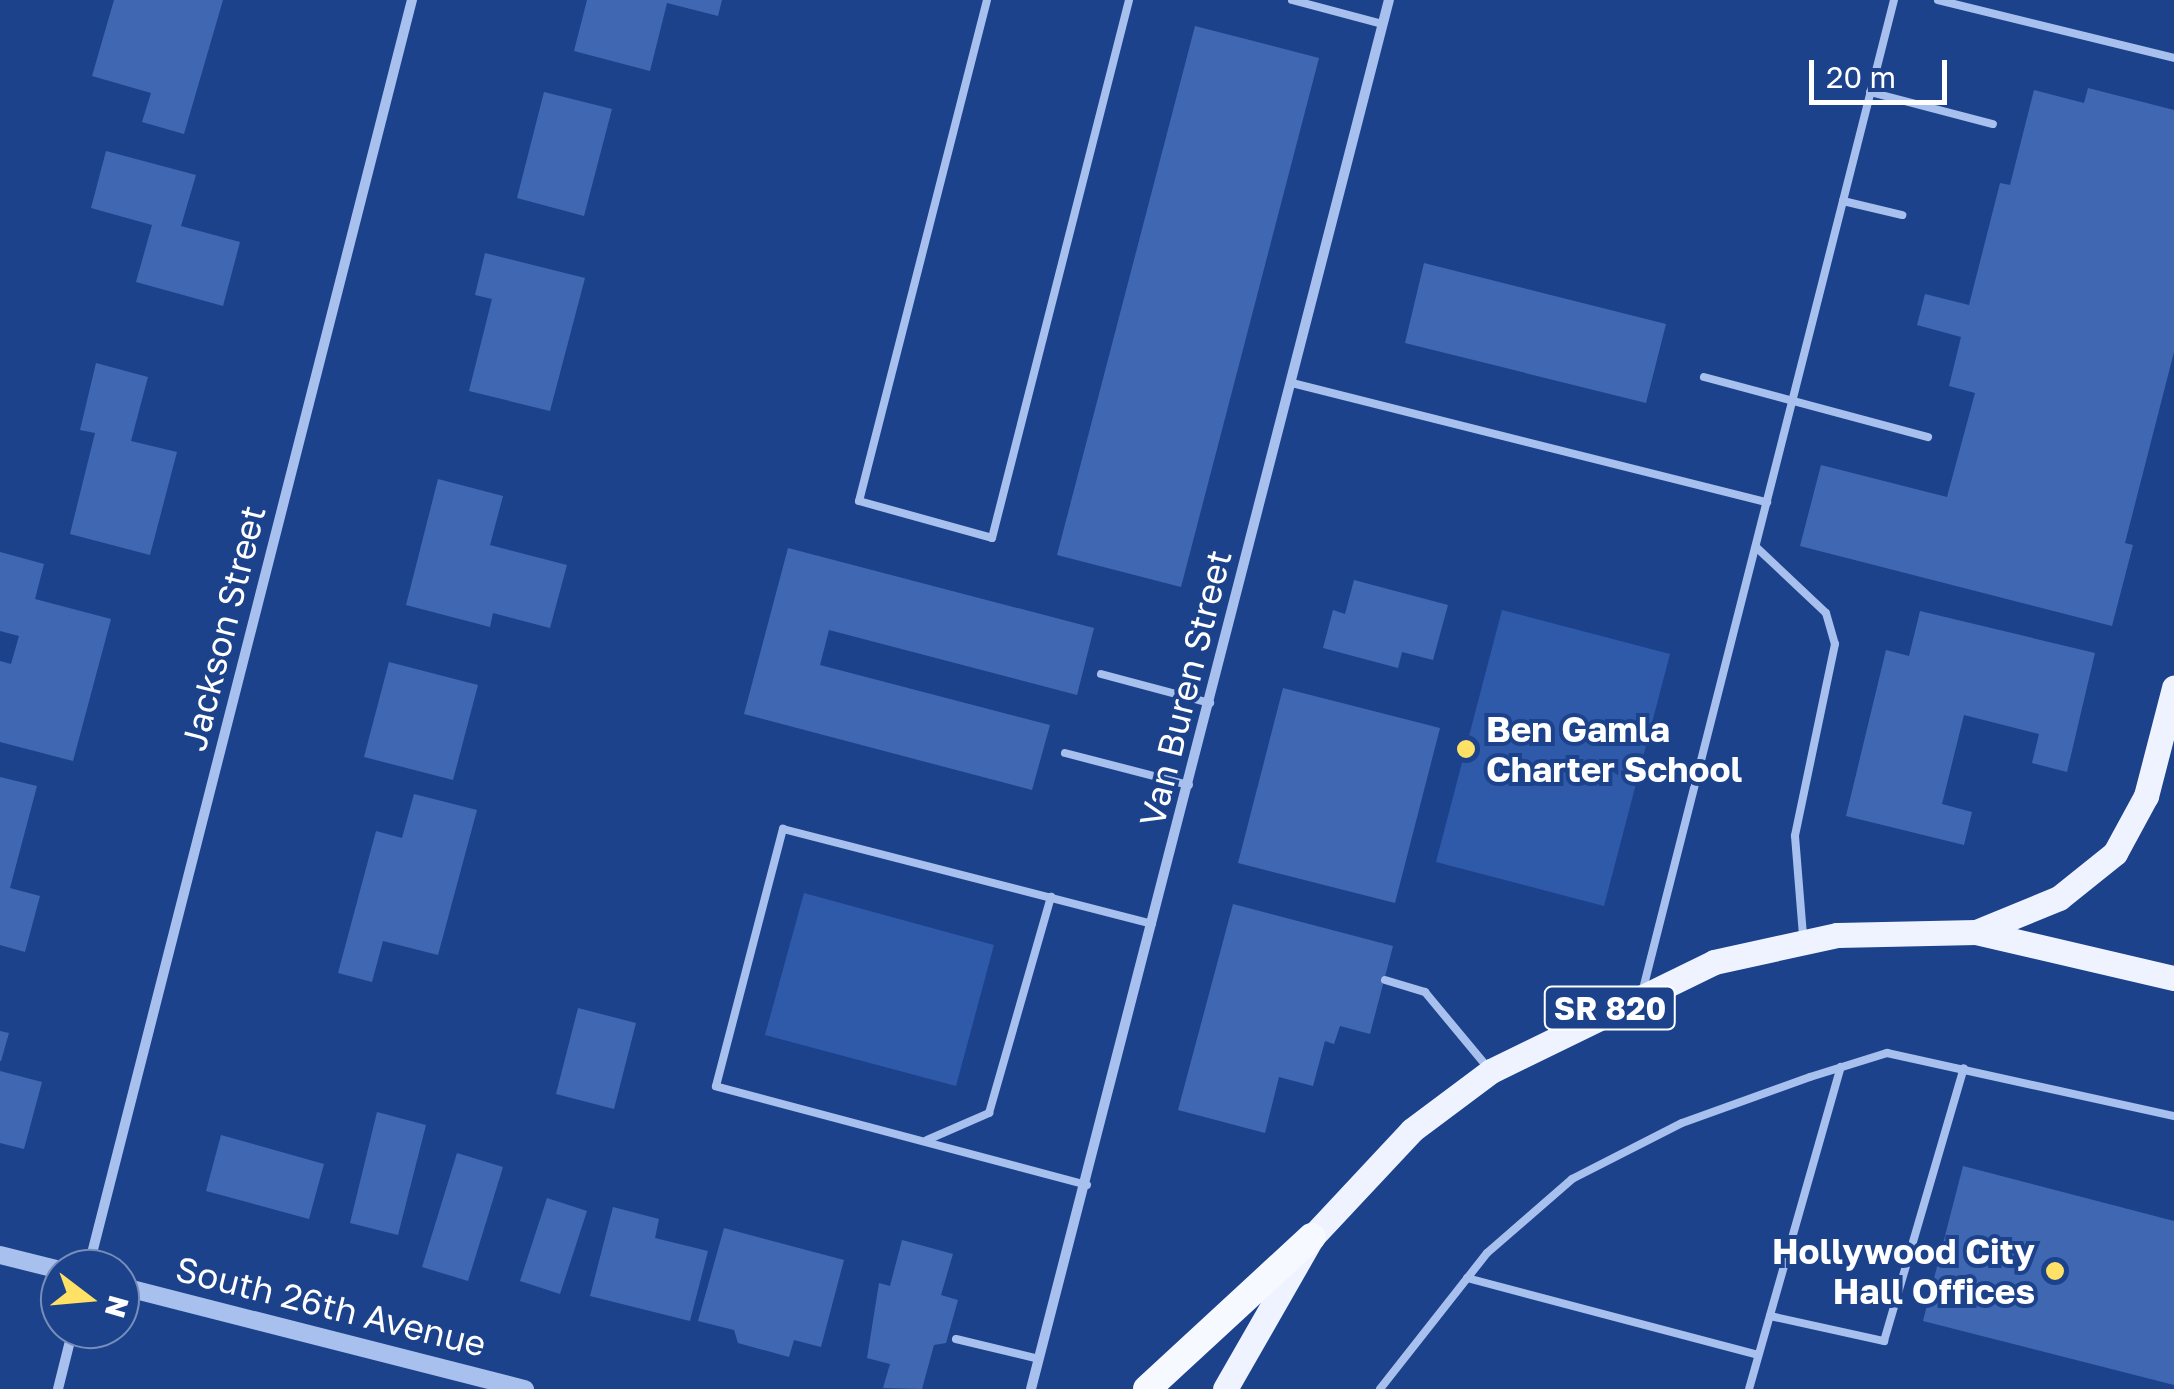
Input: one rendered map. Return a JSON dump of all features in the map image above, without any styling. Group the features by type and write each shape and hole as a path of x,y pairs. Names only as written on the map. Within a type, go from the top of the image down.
{"highway":[{"path":"1147,1389 1312,1237"}],"main road":[{"name":"SR 820","path":"1224,1389 1312,1237 1412,1130 1491,1071 1714,962 1838,935 1976,932 2059,898 2115,852 2146,796 2174,688"},
{"path":"1976,932 2174,978"}],"street":[{"name":"Jackson Street","path":"93,1249 412,0"},
{"name":"Van Buren Street","path":"1031,1389 1389,0"},
{"path":"0,1255 40,1265"},
{"name":"South 26th Avenue","path":"140,1291 525,1389"},
{"path":"58,1389 68,1349"}],"lane":[{"path":"987,0 860,501 992,538 1129,0"},
{"path":"1292,0 1383,24"},
{"path":"1642,994 1894,0"},
{"path":"1938,0 2174,58"},
{"path":"1870,92 1994,124"},
{"path":"1843,200 1902,215"},
{"path":"1704,377 1928,437"},
{"path":"1292,383 1767,502"},
{"path":"1756,546 1826,612 1835,644 1795,836 1804,943"},
{"path":"1101,674 1210,703"},
{"path":"1064,753 1188,785"},
{"path":"1086,1185 716,1086 783,829 1153,924"},
{"path":"923,1141 989,1113 1050,897"},
{"path":"1385,980 1425,992 1491,1071"},
{"path":"1380,1389 1467,1278 1572,1179 1682,1122 1841,1067 1887,1053 2174,1116"},
{"path":"1749,1389 1841,1067"},
{"path":"1770,1316 1884,1341 1964,1068"},
{"path":"1467,1278 1758,1356"},
{"path":"956,1339 1039,1360"}],"shaded area":[{"path":"1502,610 1670,654 1604,906 1436,862"},
{"path":"804,893 994,945 956,1086 765,1035"}],"building":[{"path":"114,0 223,0 184,134 142,122 151,93 92,76"},
{"path":"587,0 722,0 718,16 667,3 650,71 574,51"},
{"path":"1195,26 1319,58 1181,587 1057,555"},
{"path":"2088,88 2174,110 2174,352 2125,543 2133,545 2112,626 1800,546 1821,465 1947,497 1975,393 1949,386 1961,337 1917,325 1925,294 1969,305 2000,183 2010,185 2034,90 2084,103"},
{"path":"544,92 612,109 584,216 517,198"},
{"path":"106,151 196,175 181,226 240,242 223,306 136,282 152,225 91,208"},
{"path":"485,253 585,278 550,411 469,391 492,299 475,295"},
{"path":"1424,263 1666,324 1646,403 1405,343"},
{"path":"96,363 148,377 131,441 177,452 150,555 70,534 95,433 80,430"},
{"path":"438,479 503,496 490,545 567,565 550,628 493,613 490,627 406,605"},
{"path":"788,548 1094,628 1077,695 829,630 820,665 1050,725 1032,790 744,714"},
{"path":"0,552 44,564 35,599 111,619 73,761 0,742 0,661 11,664 19,636 0,631"},
{"path":"1354,580 1448,605 1433,660 1402,652 1398,668 1323,648 1333,610 1345,614"},
{"path":"1920,611 2095,653 2067,772 2032,763 2039,734 1964,715 1942,804 1972,812 1964,845 1846,816 1886,650 1909,656"},
{"path":"389,662 478,685 453,780 364,757"},
{"path":"1283,688 1440,728 1395,903 1238,863"},
{"path":"0,777 37,786 10,888 40,896 25,952 0,945"},
{"path":"414,794 477,810 438,955 383,941 372,982 338,973 376,831 402,838"},
{"path":"1233,904 1393,946 1370,1034 1340,1026 1334,1044 1325,1041 1313,1086 1279,1077 1265,1133 1178,1110"},
{"path":"578,1008 636,1023 614,1109 556,1094"},
{"path":"0,1031 9,1033 1,1061 0,1061"},
{"path":"0,1071 42,1082 24,1149 0,1143"},
{"path":"377,1112 426,1125 398,1235 350,1223"},
{"path":"221,1135 324,1164 309,1219 206,1191"},
{"path":"457,1153 503,1167 468,1281 422,1267"},
{"name":"Hollywood City Hall Offices","path":"1963,1166 2174,1221 2174,1385 1923,1321"},
{"path":"547,1198 587,1211 560,1294 520,1281"},
{"path":"613,1207 659,1219 655,1238 708,1251 690,1321 590,1296"},
{"path":"724,1228 844,1260 821,1347 794,1340 789,1357 738,1343 734,1330 698,1321"},
{"path":"902,1240 953,1254 941,1295 958,1300 946,1343 934,1345 922,1389 883,1388 890,1364 867,1358 879,1283 890,1286"}],"place":[{"name":"Ben Gamla Charter School","path":"1466,749"},
{"name":"Hollywood City Hall Offices","path":"2055,1271"}]}
